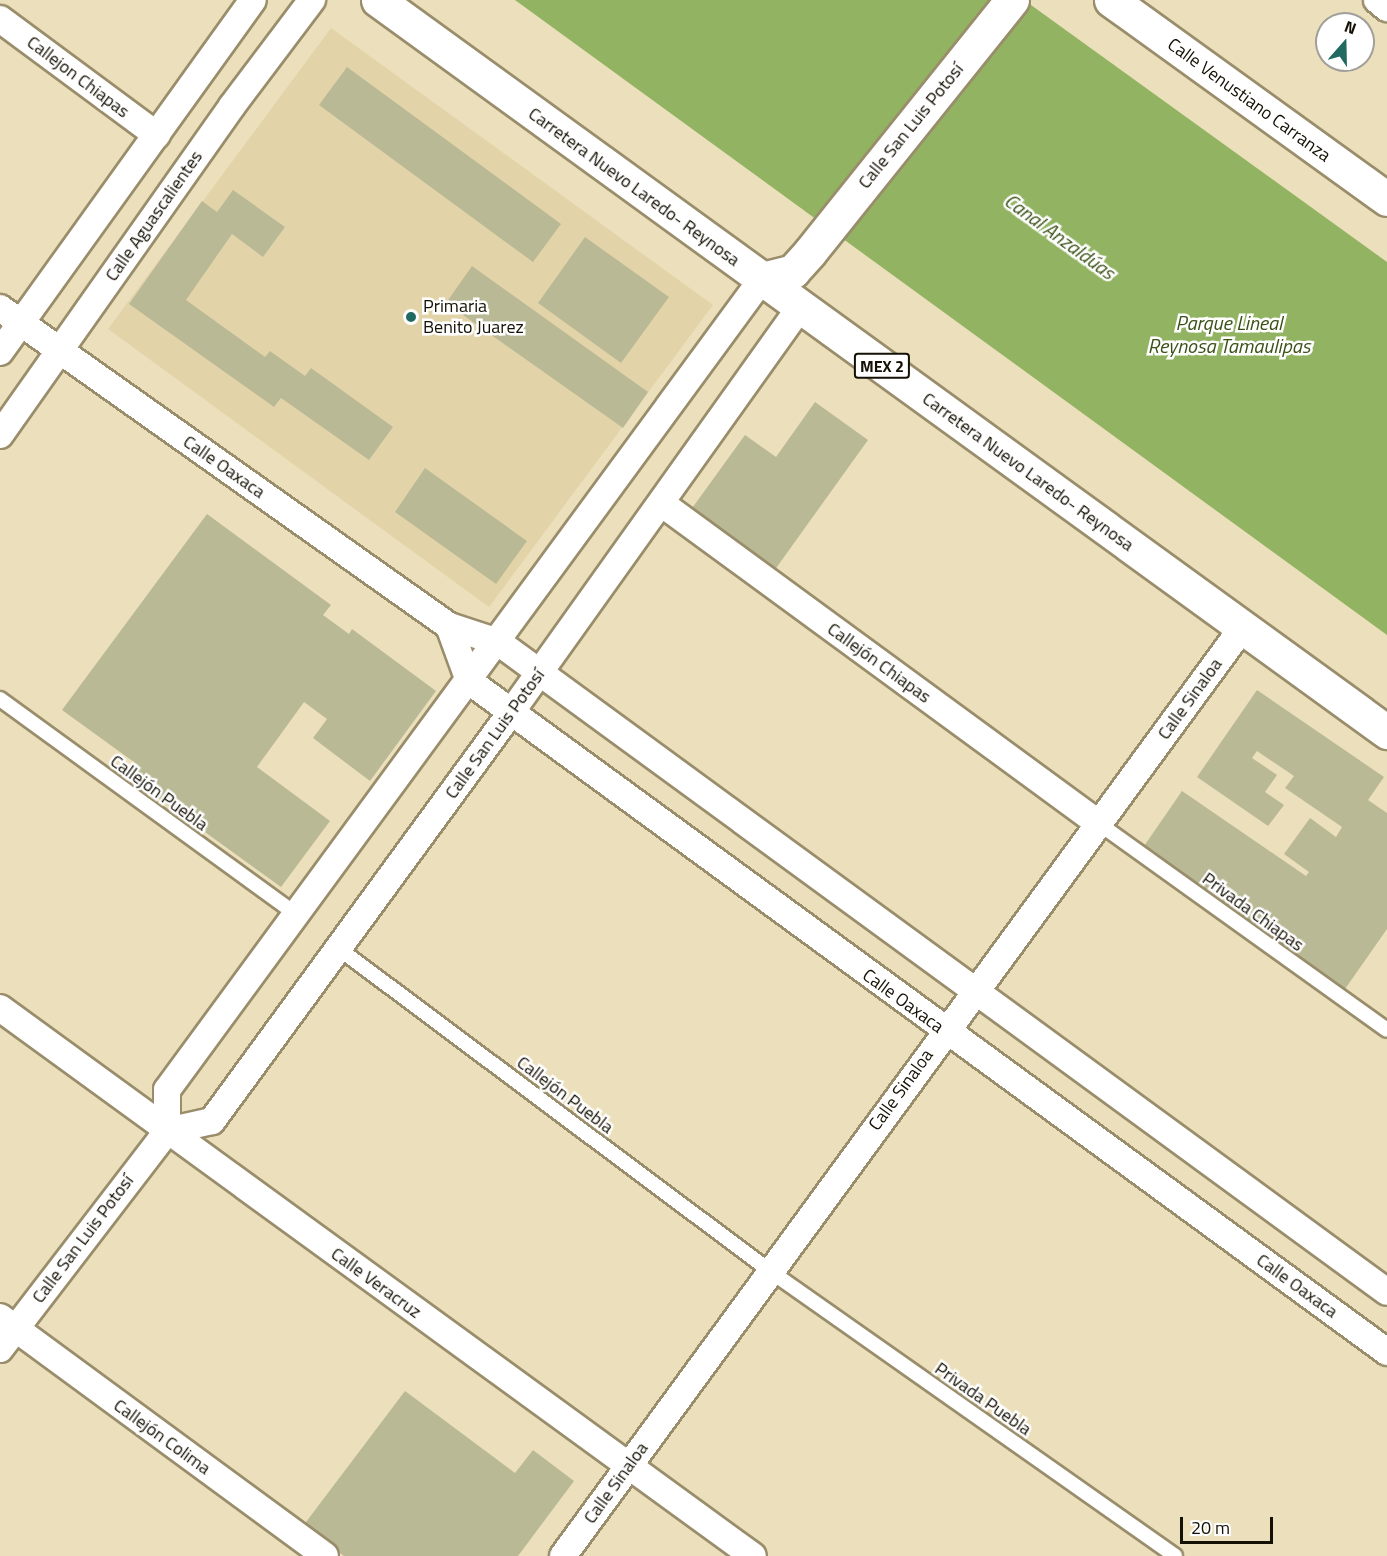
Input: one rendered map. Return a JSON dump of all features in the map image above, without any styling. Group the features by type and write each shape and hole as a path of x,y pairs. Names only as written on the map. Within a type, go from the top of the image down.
{"main road":[{"name":"Carretera Nuevo Laredo- Reynosa","path":"378,0 1387,732"},
{"name":"Calle San Luis Potosí","path":"801,261 1012,0"},
{"name":"Calle Venustiano Carranza","path":"1110,0 1387,199"},
{"path":"762,279 801,261 800,307"}],"street":[{"path":"0,352 253,0"},
{"name":"Calle Aguascalientes","path":"0,435 232,106 312,0"},
{"path":"1377,0 1387,8"},
{"name":"Callejon Chiapas","path":"0,19 157,135"},
{"path":"166,1131 167,1090 498,642 762,279"},
{"name":"Calle San Luis Potosí","path":"5,1332 166,1131 212,1121 512,711 800,307"},
{"name":"Calle Oaxaca","path":"0,308 449,626 498,642 1387,1292"},
{"name":"Callejón Chiapas","path":"661,503 1098,823"},
{"path":"449,626 469,681"},
{"name":"Calle Sinaloa","path":"563,1556 974,991 1243,627"},
{"name":"Calle Oaxaca","path":"469,681 1387,1352"},
{"name":"Calle Veracruz","path":"0,1008 753,1556"},
{"name":"Callejón Colima","path":"5,1332 325,1556"}],"lane":[{"name":"Callejón Puebla","path":"0,699 297,915"},
{"name":"Privada Chiapas","path":"1098,823 1387,1030"},
{"name":"Callejón Puebla","path":"338,948 770,1271"},
{"name":"Privada Puebla","path":"770,1271 1175,1556"}],"shaded area":[{"name":"Primaria Benito Juarez","path":"331,28 713,305 489,607 108,329"}],"water":[{"name":"Parque Lineal Reynosa Tamaulipas","path":"515,0 1024,0 1387,262 1387,635"}],"building":[{"path":"347,67 561,224 533,262 319,105"},
{"path":"233,190 285,227 263,257 232,234 186,300 265,357 270,351 305,376 311,368 393,427 369,460 281,398 274,407 129,304 202,201 217,212"},
{"path":"585,237 669,297 621,363 538,303"},
{"path":"472,266 648,392 623,428 446,303"},
{"path":"815,402 868,440 774,571 690,511 745,435 776,457"},
{"path":"425,468 527,541 496,584 395,512"},
{"path":"207,514 331,605 323,615 349,634 352,629 436,691 370,781 313,738 327,719 304,702 257,767 330,821 281,887 129,777 138,765 62,710"},
{"path":"1257,690 1384,777 1368,800 1387,813 1387,929 1345,989 1142,849 1182,791 1306,876 1309,872 1284,854 1310,818 1336,837 1342,827 1285,788 1294,776 1257,751 1252,758 1277,775 1265,792 1284,805 1268,826 1197,777"},
{"path":"405,1391 515,1473 533,1450 574,1481 518,1556 344,1556 303,1526"}],"place":[{"name":"Primaria Benito Juarez","path":"411,317"}],"water label":[{"name":"Canal Anzaldúas","path":"1060,236"}]}
